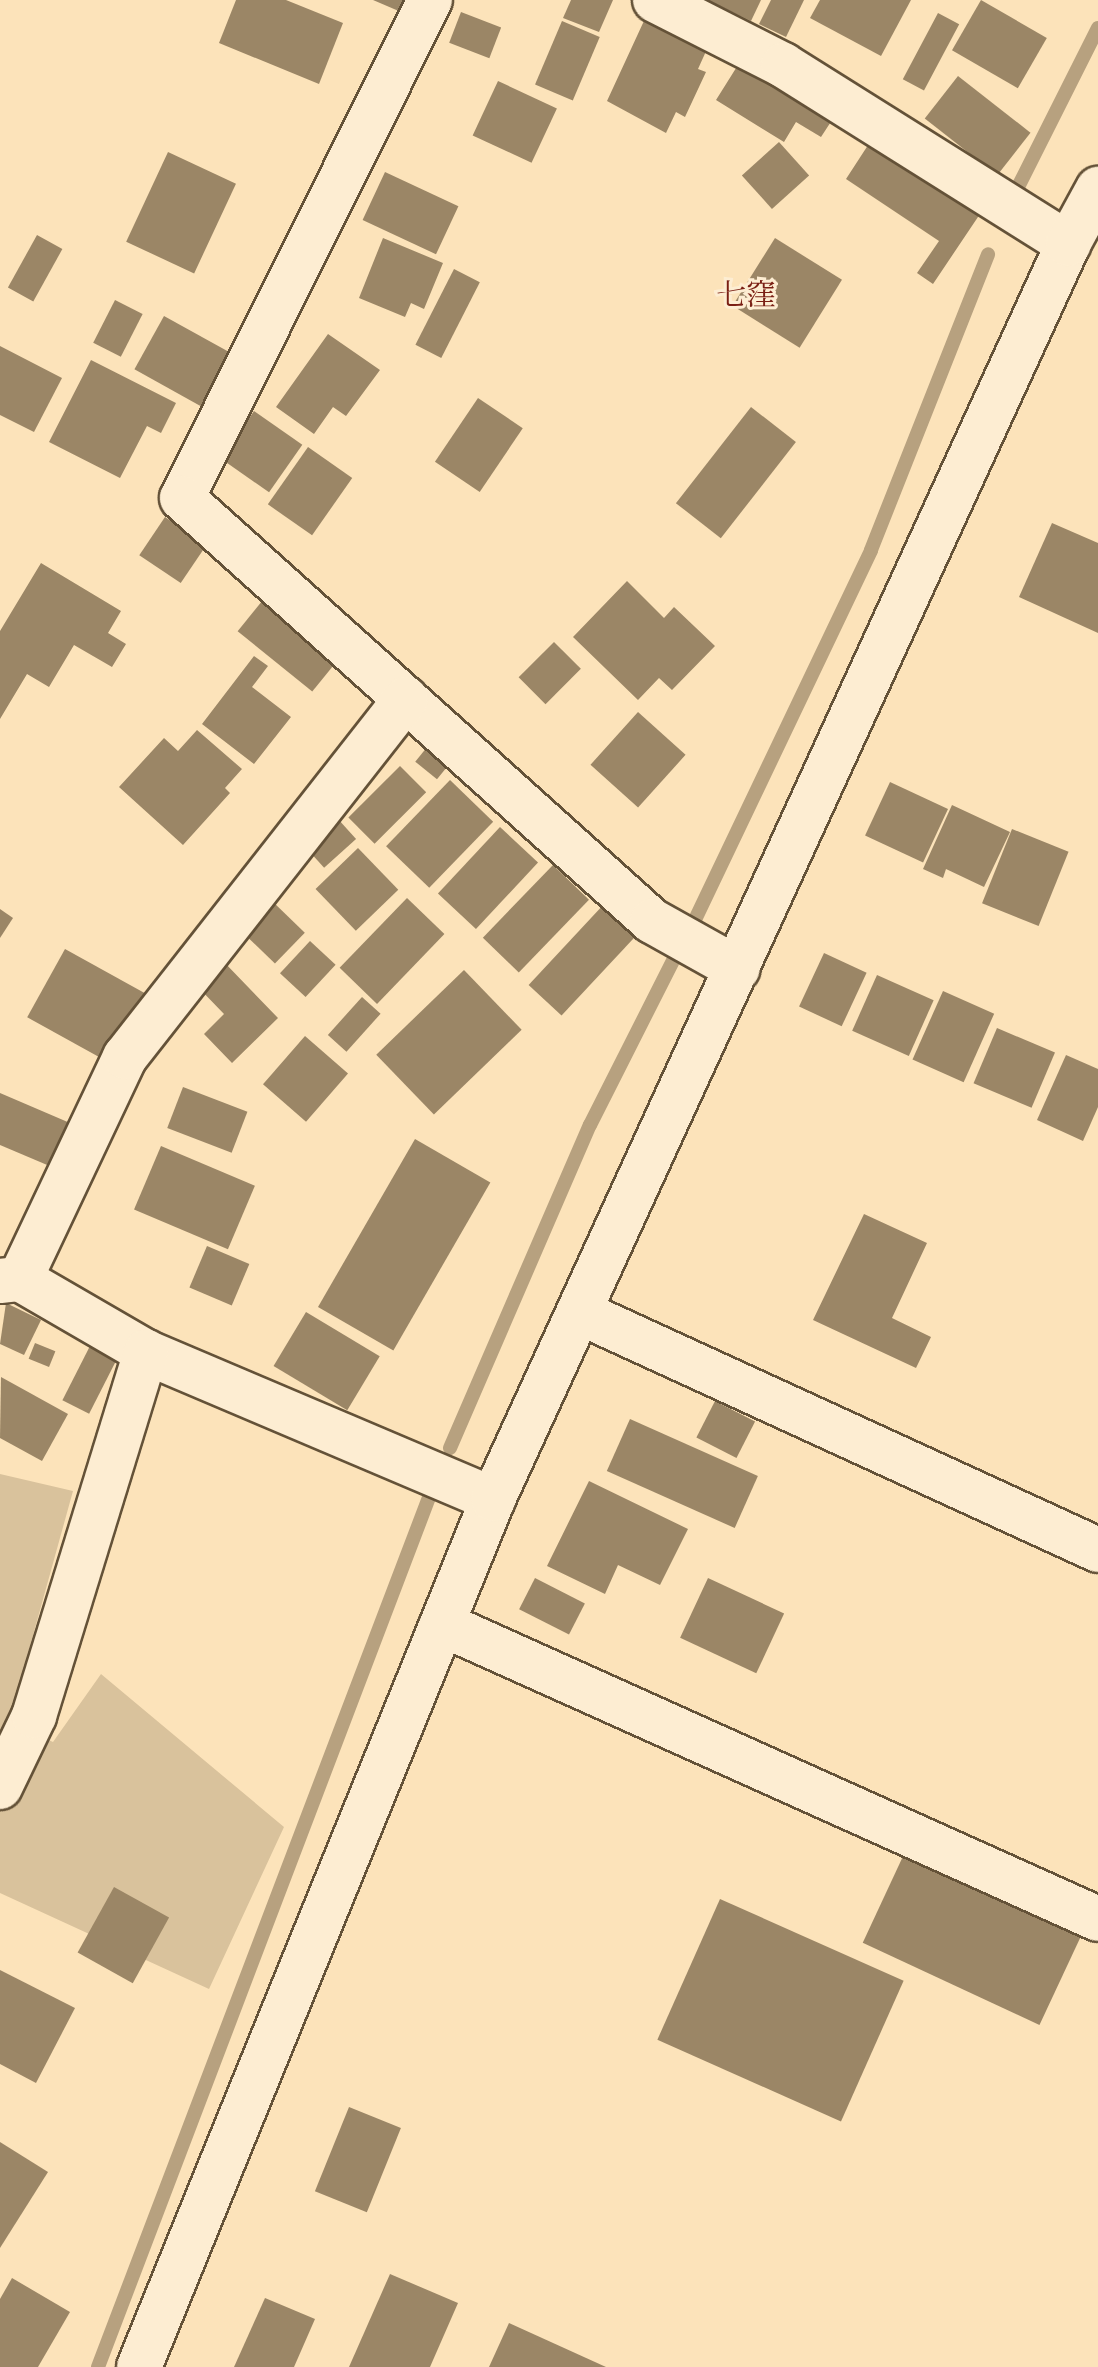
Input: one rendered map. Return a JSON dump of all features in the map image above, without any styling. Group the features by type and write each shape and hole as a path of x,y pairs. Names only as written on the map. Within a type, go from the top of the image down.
{"street":[{"path":"430,0 182,498 652,921 738,969"},
{"path":"655,0 783,65 1068,244"},
{"path":"139,2367 493,1499 1068,244 1098,189"},
{"path":"406,699 125,1057 10,1280 146,1352 493,1499"},
{"path":"579,1312 1098,1550"},
{"path":"0,1787 34,1716 146,1352"},
{"path":"442,1624 1098,1919"}],"shaded area":[{"path":"0,1474 73,1491 9,1722 53,1742 101,1674 284,1827 209,1989 0,1893"}],"building":[{"path":"236,0 286,0 343,23 319,84 219,43"},
{"path":"373,0 406,0 401,12"},
{"path":"571,0 613,0 599,32 563,18"},
{"path":"708,0 761,0 751,21"},
{"path":"771,0 804,0 786,37 759,24"},
{"path":"820,0 911,0 881,56 810,18"},
{"path":"981,0 1047,38 1018,88 952,50"},
{"path":"649,10 712,38 698,69 706,72 685,117 676,112 666,133 607,101"},
{"path":"461,12 501,27 489,58 449,43"},
{"path":"938,13 959,24 924,90 903,79"},
{"path":"562,21 600,37 573,101 535,85"},
{"path":"743,57 836,114 821,137 796,122 784,142 716,100"},
{"path":"958,76 1030,133 997,175 925,119"},
{"path":"498,81 557,108 532,163 473,135"},
{"path":"872,139 982,211 933,284 917,273 939,241 846,179"},
{"path":"779,142 809,175 772,209 742,175"},
{"path":"168,152 236,184 194,273 126,242"},
{"path":"385,172 458,206 436,254 363,220"},
{"path":"37,235 62,249 33,302 8,287"},
{"path":"383,238 443,263 424,309 411,303 405,317 359,298"},
{"path":"775,238 842,280 800,348 733,306"},
{"path":"454,269 480,282 441,358 415,345"},
{"path":"115,300 143,314 121,357 93,343"},
{"path":"164,316 231,353 202,407 134,369"},
{"path":"328,334 380,370 346,416 333,407 314,434 276,407"},
{"path":"0,346 62,378 34,432 0,415"},
{"path":"91,360 176,403 161,433 147,426 120,478 49,442"},
{"path":"478,398 523,428 480,492 435,462"},
{"path":"751,407 796,442 721,538 676,503"},
{"path":"254,411 302,445 269,492 221,459"},
{"path":"308,447 352,478 312,535 268,504"},
{"path":"165,517 206,545 181,583 139,555"},
{"path":"1052,523 1098,543 1098,633 1019,597"},
{"path":"41,563 121,611 108,633 126,644 112,667 74,645 49,687 27,674 0,719 0,631"},
{"path":"627,581 664,618 674,607 715,646 672,690 659,678 638,700 573,637"},
{"path":"271,590 346,650 312,692 238,631"},
{"path":"554,642 581,669 546,704 519,677"},
{"path":"254,656 268,666 252,687 291,717 254,764 202,724"},
{"path":"638,712 686,755 638,808 590,765"},
{"path":"197,730 242,769 225,788 230,793 183,845 119,787 164,738 178,751"},
{"path":"436,736 458,754 437,779 415,762"},
{"path":"400,766 426,792 375,844 348,818"},
{"path":"450,780 493,822 429,888 386,846"},
{"path":"890,782 948,809 923,863 865,835"},
{"path":"952,805 1010,832 984,887 946,869 943,878 923,869"},
{"path":"338,819 356,839 324,868 306,848"},
{"path":"500,827 538,862 476,929 438,894"},
{"path":"1012,829 1069,852 1039,926 982,903"},
{"path":"358,848 398,890 356,931 316,889"},
{"path":"553,865 589,900 519,972 483,938"},
{"path":"407,898 444,934 377,1004 340,968"},
{"path":"271,900 305,933 275,964 241,931"},
{"path":"605,903 638,934 562,1016 529,985"},
{"path":"0,909 13,918 0,938"},
{"path":"310,941 336,965 306,997 280,973"},
{"path":"65,949 146,994 109,1062 27,1017"},
{"path":"824,953 867,973 842,1026 799,1006"},
{"path":"222,960 278,1018 232,1063 204,1034 224,1014 196,985"},
{"path":"464,970 522,1030 434,1114 376,1055"},
{"path":"877,975 934,1000 909,1056 852,1031"},
{"path":"943,991 994,1014 964,1082 912,1060"},
{"path":"362,997 381,1014 346,1052 328,1035"},
{"path":"997,1028 1055,1053 1032,1108 974,1083"},
{"path":"305,1036 348,1073 306,1122 263,1084"},
{"path":"1066,1055 1098,1069 1098,1107 1083,1141 1037,1120"},
{"path":"183,1087 247,1112 232,1153 167,1128"},
{"path":"0,1093 77,1126 59,1170 0,1145"},
{"path":"415,1139 490,1182 393,1351 318,1307"},
{"path":"161,1146 255,1186 228,1249 134,1210"},
{"path":"864,1214 927,1243 892,1318 931,1337 916,1368 813,1320"},
{"path":"207,1246 249,1264 232,1305 189,1287"},
{"path":"6,1303 41,1320 24,1355 0,1344"},
{"path":"306,1312 380,1356 347,1410 274,1366"},
{"path":"35,1343 55,1351 49,1367 29,1359"},
{"path":"91,1344 118,1358 89,1414 62,1400"},
{"path":"1,1377 68,1414 42,1461 0,1438"},
{"path":"715,1401 755,1421 736,1458 696,1438"},
{"path":"630,1419 758,1476 735,1528 607,1471"},
{"path":"589,1481 688,1529 660,1585 618,1565 605,1594 547,1566"},
{"path":"535,1578 585,1603 569,1635 519,1609"},
{"path":"708,1578 784,1613 756,1673 680,1638"},
{"path":"905,1852 1082,1934 1039,2025 863,1943"},
{"path":"114,1887 169,1918 133,1983 78,1953"},
{"path":"720,1899 904,1981 841,2121 657,2040"},
{"path":"0,1970 75,2008 36,2083 0,2064"},
{"path":"349,2107 401,2128 367,2212 315,2191"},
{"path":"0,2142 48,2172 0,2248"},
{"path":"390,2274 458,2303 430,2367 349,2367"},
{"path":"12,2278 70,2312 38,2367 0,2367 0,2299"},
{"path":"265,2298 315,2319 294,2367 234,2367"},
{"path":"509,2323 606,2367 489,2367"}],"waterway":[{"path":"1018,187 1098,28"},
{"path":"692,926 871,550 988,254"},
{"path":"450,1448 590,1125 677,953"},
{"path":"98,2367 430,1495"}],"district":[{"name":"七窪","path":"746,296"}]}
